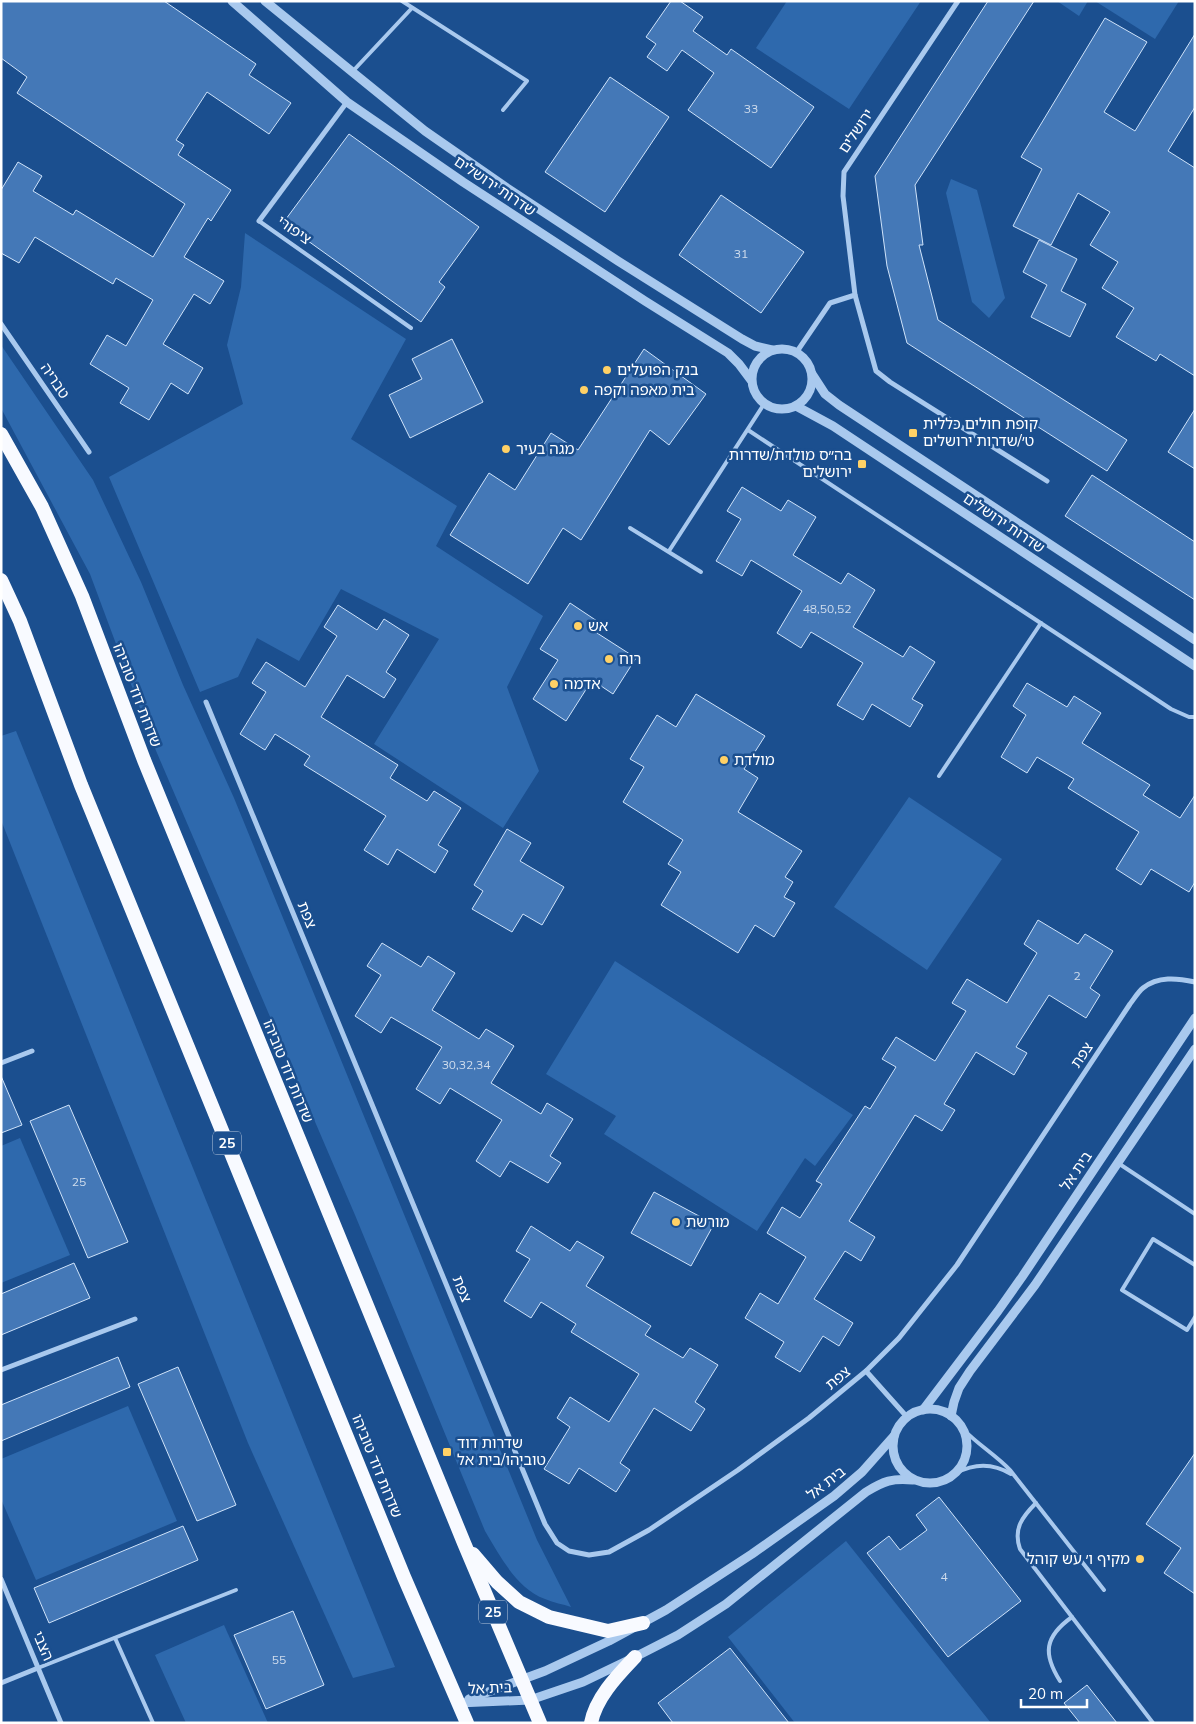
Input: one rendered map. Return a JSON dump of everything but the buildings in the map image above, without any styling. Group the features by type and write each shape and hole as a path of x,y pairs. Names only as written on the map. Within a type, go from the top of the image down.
{"highway":[{"name":"שדרות דוד טוביהו","path":"1,434 42,507 82,596 144,760 464,1543 540,1723"},
{"name":"שדרות דוד טוביהו","path":"1,580 20,621 81,785 404,1577 467,1723"},
{"path":"464,1543 496,1582 519,1602 549,1617 608,1631 643,1623"},
{"path":"591,1723 603,1696 613,1680 636,1657"}],"street":[{"name":"שדרות ירושלים","path":"232,1 347,102 463,182 728,353 751,380"},
{"name":"שדרות ירושלים","path":"265,1 424,131 618,262 742,339 755,346 772,350"},
{"name":"ירושלים","path":"958,1 844,172 843,196 855,295 876,371 890,382 1046,481"},
{"name":"ציפורי","path":"259,221 347,102"},
{"path":"796,353 830,303 855,295"},
{"name":"טבריה","path":"1,324 89,452"},
{"path":"772,350 788,350 796,353 803,358 812,374 812,383 804,400 796,406 780,410 764,404 753,390 751,380 756,362 772,350"},
{"name":"שדרות ירושלים","path":"812,374 825,394 839,405 1195,640"},
{"name":"שדרות ירושלים","path":"796,406 816,415 841,431 1195,666"},
{"name":"צפת","path":"206,702 545,1524 557,1543 569,1551 589,1555 609,1552 649,1530 738,1470 809,1418 866,1371 899,1338 957,1265 1130,1004 1143,988 1160,979 1178,978 1195,982"},
{"name":"בית אל","path":"923,1410 1017,1284 1195,1018"},
{"name":"בית אל","path":"951,1416 959,1388 970,1371 1036,1285 1195,1049"},
{"path":"1,1063 32,1051"},
{"path":"1,1370 135,1319"},
{"name":"צפת","path":"866,1371 907,1417"},
{"path":"923,1410 940,1411 951,1416 963,1429 966,1440 963,1463 947,1480 925,1484 913,1480 904,1473 894,1459 892,1447 899,1425 907,1417 923,1410"},
{"name":"בית אל","path":"458,1703 522,1681 609,1641 666,1610 752,1554 834,1496 862,1472 894,1436"},
{"name":"בית אל","path":"458,1703 530,1700 583,1682 636,1657 678,1635 726,1604 866,1492 884,1481 898,1478 913,1480"},
{"name":"הצבי","path":"1,1580 62,1723"},
{"path":"1,1683 38,1668"}],"lane":[{"path":"402,1 527,81 503,110"},
{"path":"352,73 412,8"},
{"name":"ציפורי","path":"259,221 411,328"},
{"path":"668,552 764,404"},
{"path":"748,430 1170,709 1189,717 1195,717"},
{"path":"630,528 701,572"},
{"path":"938,776 1041,623"},
{"path":"1118,1163 1195,1214"},
{"path":"1195,1264 1153,1239 1122,1290 1187,1330 1195,1317"},
{"path":"963,1429 969,1436 995,1455 1015,1476 1104,1590"},
{"path":"956,1472 967,1467 985,1465 1001,1468 1015,1476"},
{"path":"1036,1503 1025,1514 1017,1531 1018,1543 1023,1555 1153,1723"},
{"path":"38,1668 236,1590"},
{"path":"1060,1682 1048,1656 1049,1643 1057,1630 1072,1617"},
{"path":"115,1638 153,1723"}],"shaded area":[{"path":"787,1 921,1 849,109 756,48"},
{"path":"1057,1 1088,1 1079,16"},
{"path":"1095,1 1179,1 1155,39"},
{"path":"951,179 977,190 1005,298 989,318 972,302 946,193"},
{"path":"245,233 406,339 351,439 457,506 436,546 543,616 507,687 539,771 503,828 374,744 439,639 341,589 299,661 257,638 238,677 200,692 109,477 243,404 227,345 241,287"},
{"path":"1,345 93,480 141,582 183,685 234,798 537,1540 571,1607 545,1599 526,1587 510,1570 485,1531 355,1215 154,746 90,574 1,408"},
{"path":"16,731 395,1667 353,1678 248,1443 1,820 1,736"},
{"path":"909,797 1002,859 927,970 834,907"},
{"path":"615,961 853,1115 815,1166 805,1158 757,1231 604,1134 616,1116 546,1074"},
{"path":"20,1138 70,1255 1,1283 1,1146"},
{"path":"128,1406 177,1521 36,1580 1,1499 1,1459"},
{"path":"846,1541 991,1723 795,1723 728,1637"},
{"path":"224,1625 268,1723 186,1723 155,1655"}],"place":[{"name":"בנק הפועלים","path":"607,370"},
{"name":"בית מאפה וקפה","path":"584,390"},
{"name":"קופת חולים כללית ט׳/שדרות ירושלים","path":"913,433"},
{"name":"מגה בעיר","path":"506,449"},
{"name":"בה״ס מולדת/שדרות ירושלים","path":"862,464"},
{"name":"אש","path":"578,626"},
{"name":"רוח","path":"609,659"},
{"name":"אדמה","path":"554,684"},
{"name":"מולדת","path":"724,760"},
{"name":"מורשת","path":"676,1222"},
{"name":"שדרות דוד טוביהו/בית אל","path":"447,1452"},
{"name":"מקיף ו׳ עש קוהל","path":"1140,1559"}]}
